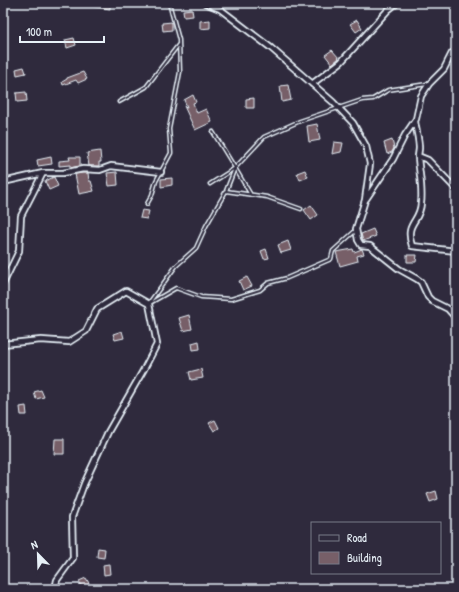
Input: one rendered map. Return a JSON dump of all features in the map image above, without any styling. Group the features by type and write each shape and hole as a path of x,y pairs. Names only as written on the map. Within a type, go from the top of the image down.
{"street":[{"path":"205,3 220,9 271,48 339,108 353,123 366,146 370,164 365,200 356,229 358,240 361,245 370,246 399,269 421,282 428,297 432,301 448,309 456,318"},
{"path":"312,84 341,62 388,10 397,3"},
{"path":"365,200 393,159 405,135 415,121 422,96 429,84 444,69 452,53 456,53"},
{"path":"415,121 419,149 418,156 421,174 422,204 410,227 408,236 412,246 456,251"},
{"path":"418,156 428,160 456,189"},
{"path":"3,182 43,173 63,173 83,169 100,170 110,166 161,172"},
{"path":"3,284 19,251 21,216 43,173"},
{"path":"3,344 41,340 69,342 86,330 97,309 126,290 148,304 157,344 108,432 84,484 72,517 73,558 57,580 55,589"}],"lane":[{"path":"146,204 152,195 156,181 171,153 170,128 180,72 179,43 173,13 169,3"},
{"path":"120,102 146,87 179,43"},
{"path":"210,184 235,168 264,137 300,121 362,100 373,99 388,90 429,84"},
{"path":"213,132 251,195"},
{"path":"148,304 176,266 196,248 206,226 226,191 235,168"},
{"path":"226,191 267,197 302,209"},
{"path":"148,304 176,288 201,297 231,299 260,290 268,283 287,278 330,259 333,251 356,229"}],"building":[{"path":"83,3 110,3 110,9 83,5"},
{"path":"192,9 193,16 184,17 183,10"},
{"path":"210,20 210,28 200,29 200,21"},
{"path":"357,20 362,28 356,32 350,24"},
{"path":"172,22 172,30 163,31 162,23"},
{"path":"74,38 76,45 67,48 65,40"},
{"path":"332,50 339,58 332,64 325,55"},
{"path":"24,67 26,73 17,75 16,69"},
{"path":"83,72 87,79 78,83 76,80 63,85 62,82 67,78"},
{"path":"288,85 291,100 282,102 280,86"},
{"path":"26,92 27,101 17,102 16,93"},
{"path":"193,95 196,102 193,103 197,113 206,109 212,122 195,130 184,106 187,107 184,100"},
{"path":"254,98 254,108 246,108 246,99"},
{"path":"317,124 320,140 309,142 307,126"},
{"path":"392,140 394,148 392,152 387,154 384,143"},
{"path":"334,142 343,143 341,152 332,154"},
{"path":"100,151 101,162 99,162 99,166 89,166 87,153"},
{"path":"51,157 52,164 38,166 37,160"},
{"path":"69,157 80,157 80,166 70,168 70,165 59,166 59,161 70,160"},
{"path":"305,170 308,177 300,180 297,173"},
{"path":"117,172 118,185 109,186 107,173"},
{"path":"88,173 89,181 91,181 94,191 79,194 75,174"},
{"path":"54,177 58,186 49,190 45,181"},
{"path":"172,178 172,185 161,187 161,179"},
{"path":"311,205 318,215 311,220 304,210"},
{"path":"142,210 149,211 147,219 140,218"},
{"path":"373,229 376,236 363,241 361,234"},
{"path":"288,241 291,250 281,253 278,245"},
{"path":"266,249 269,258 264,259 261,251"},
{"path":"353,249 354,252 362,249 364,254 357,256 358,261 340,266 336,252"},
{"path":"407,255 417,255 416,262 407,262"},
{"path":"247,277 252,286 243,290 239,281"},
{"path":"189,315 192,329 183,331 179,318"},
{"path":"122,331 124,338 115,340 113,334"},
{"path":"199,341 200,349 193,350 192,343"},
{"path":"201,369 203,378 191,380 189,372"},
{"path":"41,390 44,397 36,399 34,392"},
{"path":"26,406 27,415 21,415 20,407"},
{"path":"215,420 219,428 214,431 209,423"},
{"path":"55,439 64,439 64,454 54,454"},
{"path":"436,491 438,499 430,502 427,494"},
{"path":"98,548 105,549 104,558 97,557"},
{"path":"109,564 110,574 104,575 103,565"},
{"path":"86,578 90,585 83,589 79,581"}]}
